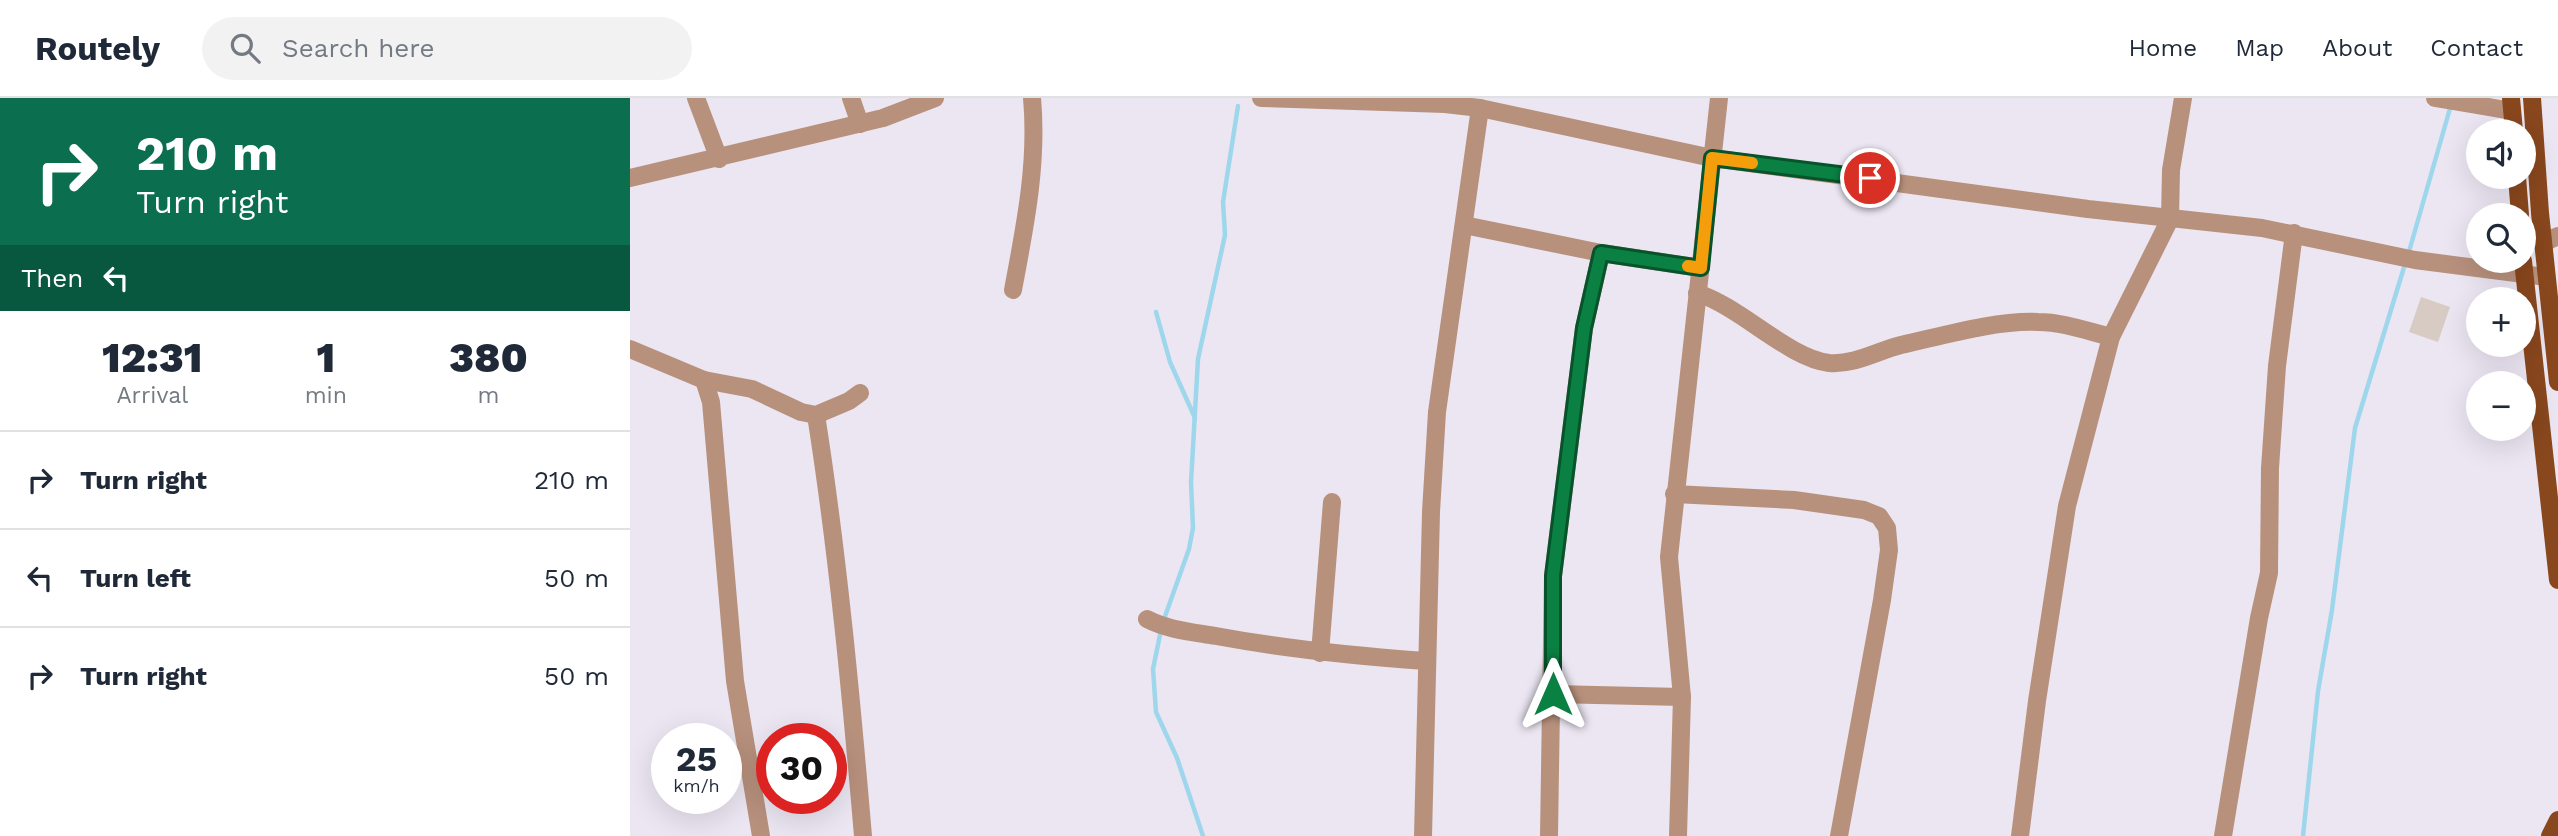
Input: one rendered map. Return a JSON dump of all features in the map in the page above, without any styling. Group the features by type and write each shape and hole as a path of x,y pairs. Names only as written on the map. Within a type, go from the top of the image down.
{"main road":[{"path":"2532,98 2550,239 2546,277 2558,382"},
{"path":"2525,273 2558,580"}],"street":[{"path":"696,98 719,159"},
{"path":"850,98 860,124"},
{"path":"630,178 860,124 936,98"},
{"path":"1013,290 1032,181 1032,98"},
{"path":"1261,98 1445,104 1480,108 1712,158 2294,233 2415,260 2466,264"},
{"path":"1678,836 1682,696 1670,567 1674,494 1719,98"},
{"path":"2020,836 2037,701 2067,506 2111,337 2170,219 2171,170 2183,98"},
{"path":"2435,98 2512,104"},
{"path":"1423,836 1426,661 1437,412 1480,108"},
{"path":"1464,225 1601,253 1701,268"},
{"path":"2223,836 2269,573 2270,468 2277,366 2294,233"},
{"path":"1549,836 1553,576 1584,328 1601,253"},
{"path":"2536,273 2546,277"},
{"path":"1697,293 1717,299 1806,356 1831,363 1854,361 1899,346 2014,323 2056,323 2111,337"},
{"path":"630,349 704,380 752,389 801,412 816,415 849,401 860,393"},
{"path":"704,380 711,402 735,681 761,836"},
{"path":"816,415 833,525 848,656 863,836"},
{"path":"1674,494 1794,500 1864,510 1879,516 1887,528 1889,550 1882,600 1839,836"},
{"path":"1320,653 1332,502"},
{"path":"1157,623 1320,653 1426,661"},
{"path":"1553,694 1682,696"}],"building":[{"path":"2421,297 2450,307 2438,342 2409,332"}],"waterway":[{"path":"2408,255 2451,105"},
{"path":"1163,622 1189,549 1193,528 1191,482 1198,359 1225,235 1223,202 1238,106"},
{"path":"2303,836 2318,691 2332,610 2355,428 2405,264"},
{"path":"1156,312 1170,362 1195,418"},
{"path":"1161,630 1153,669 1156,712 1177,758 1203,836"}],"slow traffic":[{"path":"1688,266 1701,268 1712,158 1752,163"}],"route":[{"path":"1553,694 1553,576 1584,328 1601,253 1701,268 1712,158 1870,178"}]}
